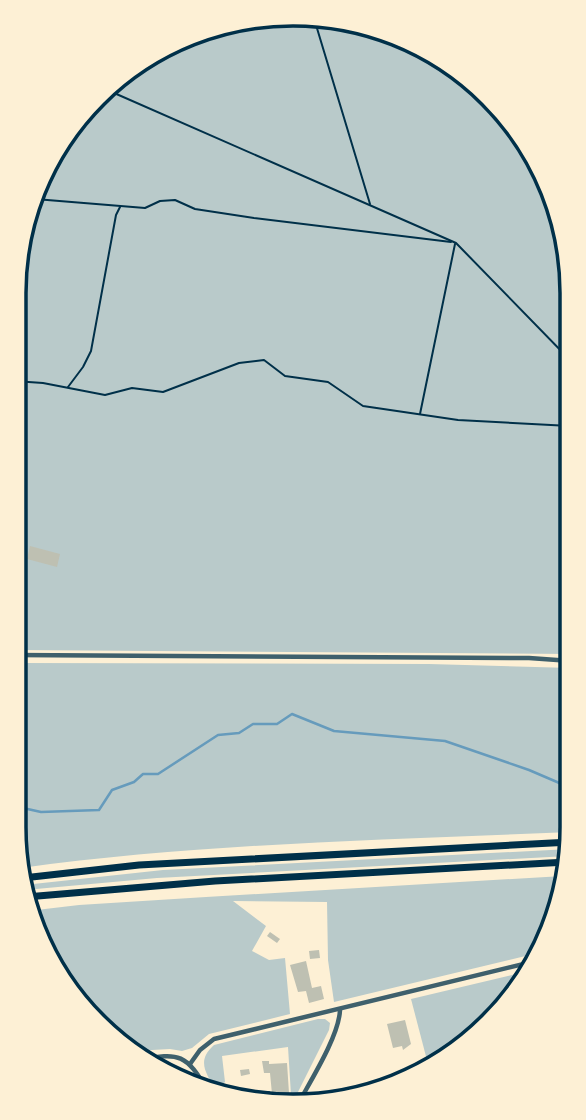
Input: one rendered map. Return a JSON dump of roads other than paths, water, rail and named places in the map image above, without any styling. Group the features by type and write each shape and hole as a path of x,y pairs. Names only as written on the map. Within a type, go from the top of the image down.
{"highway":[{"path":"31,877 192,862 559,843"},
{"path":"35,896 215,881 557,863"}],"street":[{"path":"26,655 560,660"},
{"path":"190,1064 200,1050 214,1040 521,965"},
{"path":"303,1093 337,1027 340,1010"},
{"path":"157,1056 168,1054 190,1064 198,1076"}],"waterway":[{"path":"26,809 41,812 99,810 112,790 134,782 143,774 158,774 218,735 239,733 253,724 277,724 292,714 334,731 445,741 560,783"}]}
